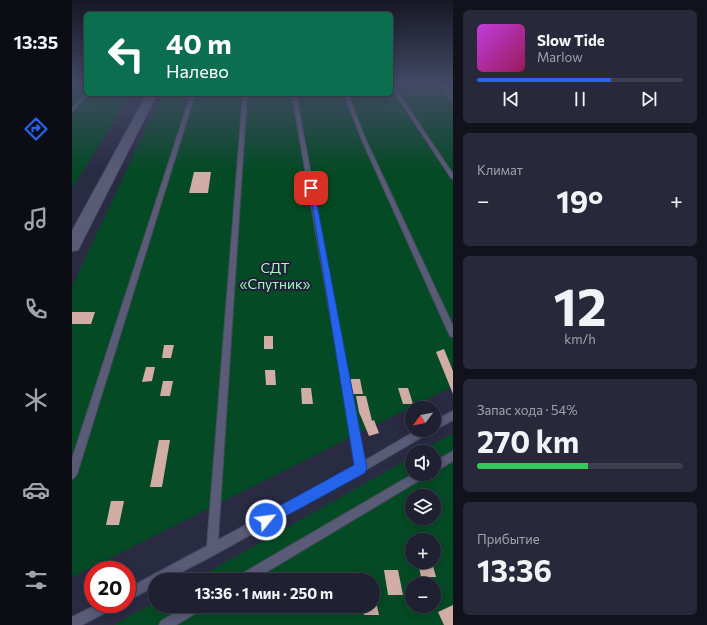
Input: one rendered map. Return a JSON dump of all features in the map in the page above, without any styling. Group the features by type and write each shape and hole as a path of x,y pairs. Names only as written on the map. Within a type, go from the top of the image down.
{"main road":[{"path":"72,246 142,113"}],"lane":[{"path":"72,474 187,113"},
{"path":"212,550 244,113"},
{"path":"297,113 361,468"},
{"path":"353,113 363,138 453,334"},
{"path":"410,113 453,178"},
{"path":"441,422 453,414"},
{"path":"168,573 361,468 414,437"},
{"path":"441,463 453,456"},
{"path":"254,573 410,481"},
{"path":"136,590 148,584"},
{"path":"72,624 93,613"},
{"path":"165,625 185,613"}],"green space":[{"path":"72,113 119,113 72,188"},
{"name":"СДТ «Спутник»","path":"153,113 453,113 453,386 423,401 405,401 405,410 104,561 84,561 84,571 72,577 72,287"},
{"path":"453,433 453,625 114,625 148,606 148,613 380,613 380,573 206,573 405,461 405,481 441,481 441,445 432,445"}],"building":[{"path":"194,172 211,172 208,193 189,193"},
{"path":"72,312 95,312 91,324 72,324"},
{"path":"264,336 273,336 273,349 264,349"},
{"path":"164,345 174,345 171,358 162,358"},
{"path":"444,349 453,371 453,394 436,352"},
{"path":"146,367 155,367 152,381 142,382"},
{"path":"265,370 275,370 276,385 266,385"},
{"path":"350,379 360,379 363,394 353,394"},
{"path":"163,381 173,381 170,396 160,396"},
{"path":"301,388 311,388 313,404 302,404"},
{"path":"398,388 408,388 412,401 405,401 405,404 403,404"},
{"path":"356,396 366,396 372,421 374,420 379,433 369,436 359,412"},
{"path":"159,440 170,440 162,487 150,487"},
{"path":"111,501 124,501 119,525 106,525"},
{"path":"419,569 434,569 436,577 421,577"},
{"path":"384,570 398,570 403,595 388,595"},
{"path":"453,605 453,625 444,625 438,613 441,613 441,611"},
{"path":"364,613 379,613 379,615 364,615"}],"route":[{"path":"266,520 361,468 311,188"}]}
